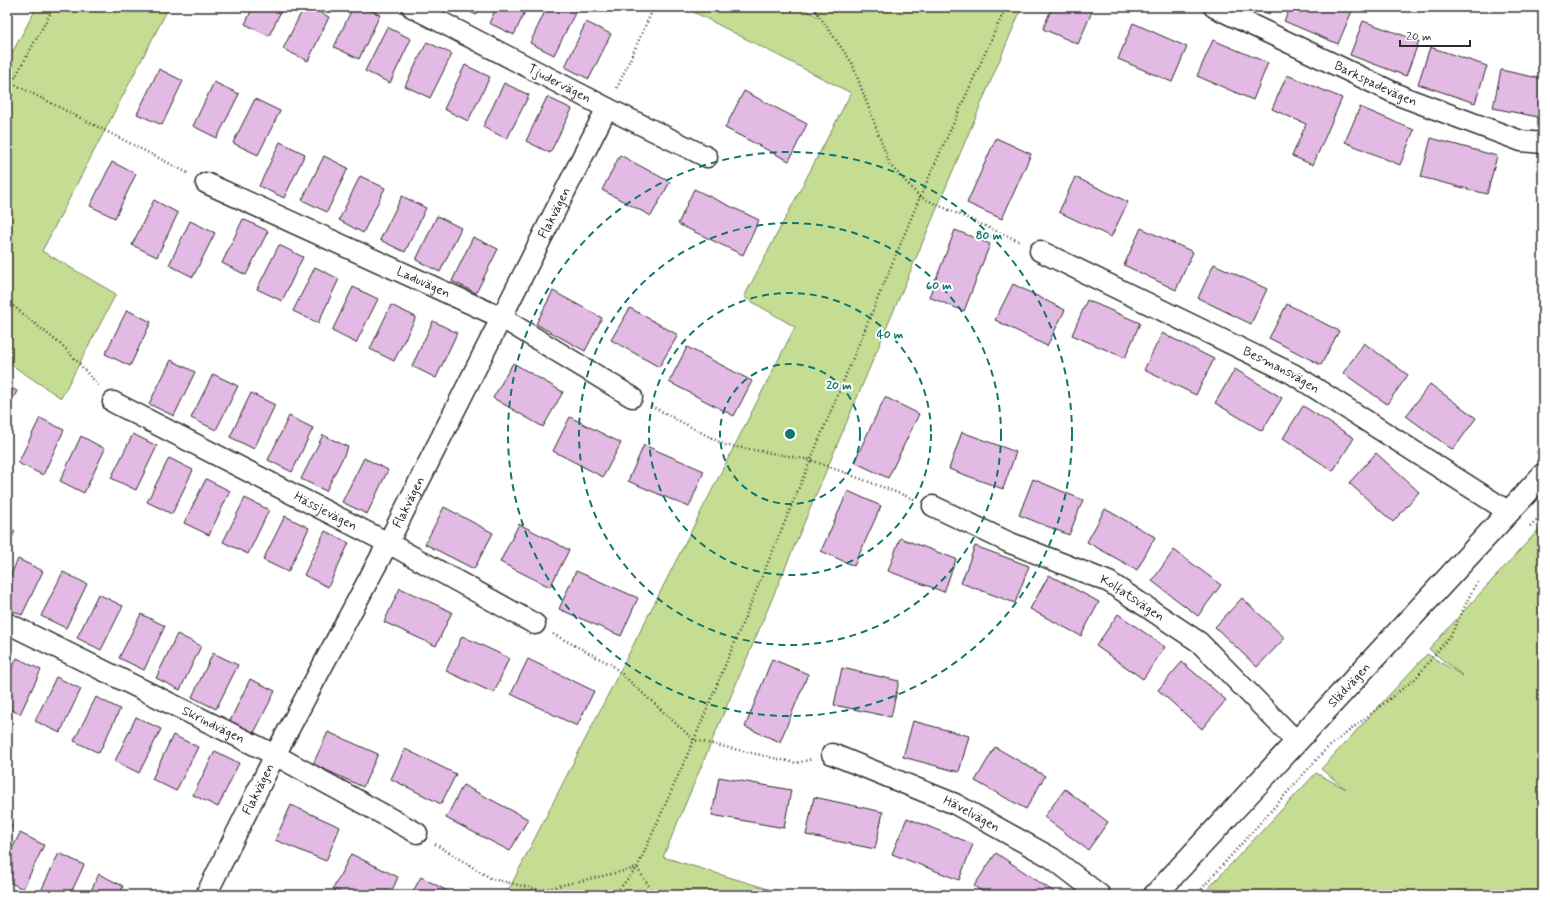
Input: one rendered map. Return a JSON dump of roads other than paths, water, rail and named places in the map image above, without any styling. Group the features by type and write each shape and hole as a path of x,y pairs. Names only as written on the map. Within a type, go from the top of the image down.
{"street":[{"name":"Tjudervägen","path":"412,7 607,108 707,157"},
{"name":"Barkspadevägen","path":"1214,7 1403,97 1521,141 1543,142"},
{"name":"Flakvägen","path":"206,895 275,755 388,543 607,108"},
{"name":"Laduvägen","path":"206,183 502,318 632,397"},
{"name":"Besmansvägen","path":"1040,251 1293,374 1509,512"},
{"name":"Hässjevägen","path":"113,402 388,543 535,624"},
{"name":"Slädvägen","path":"1155,895 1543,475"},
{"name":"Kolfatsvägen","path":"933,506 1008,542 1110,582 1199,642 1297,742"},
{"name":"Skrindvägen","path":"7,623 275,755 417,833"},
{"name":"Hävelvägen","path":"832,754 955,804 1052,858 1100,895"}]}
